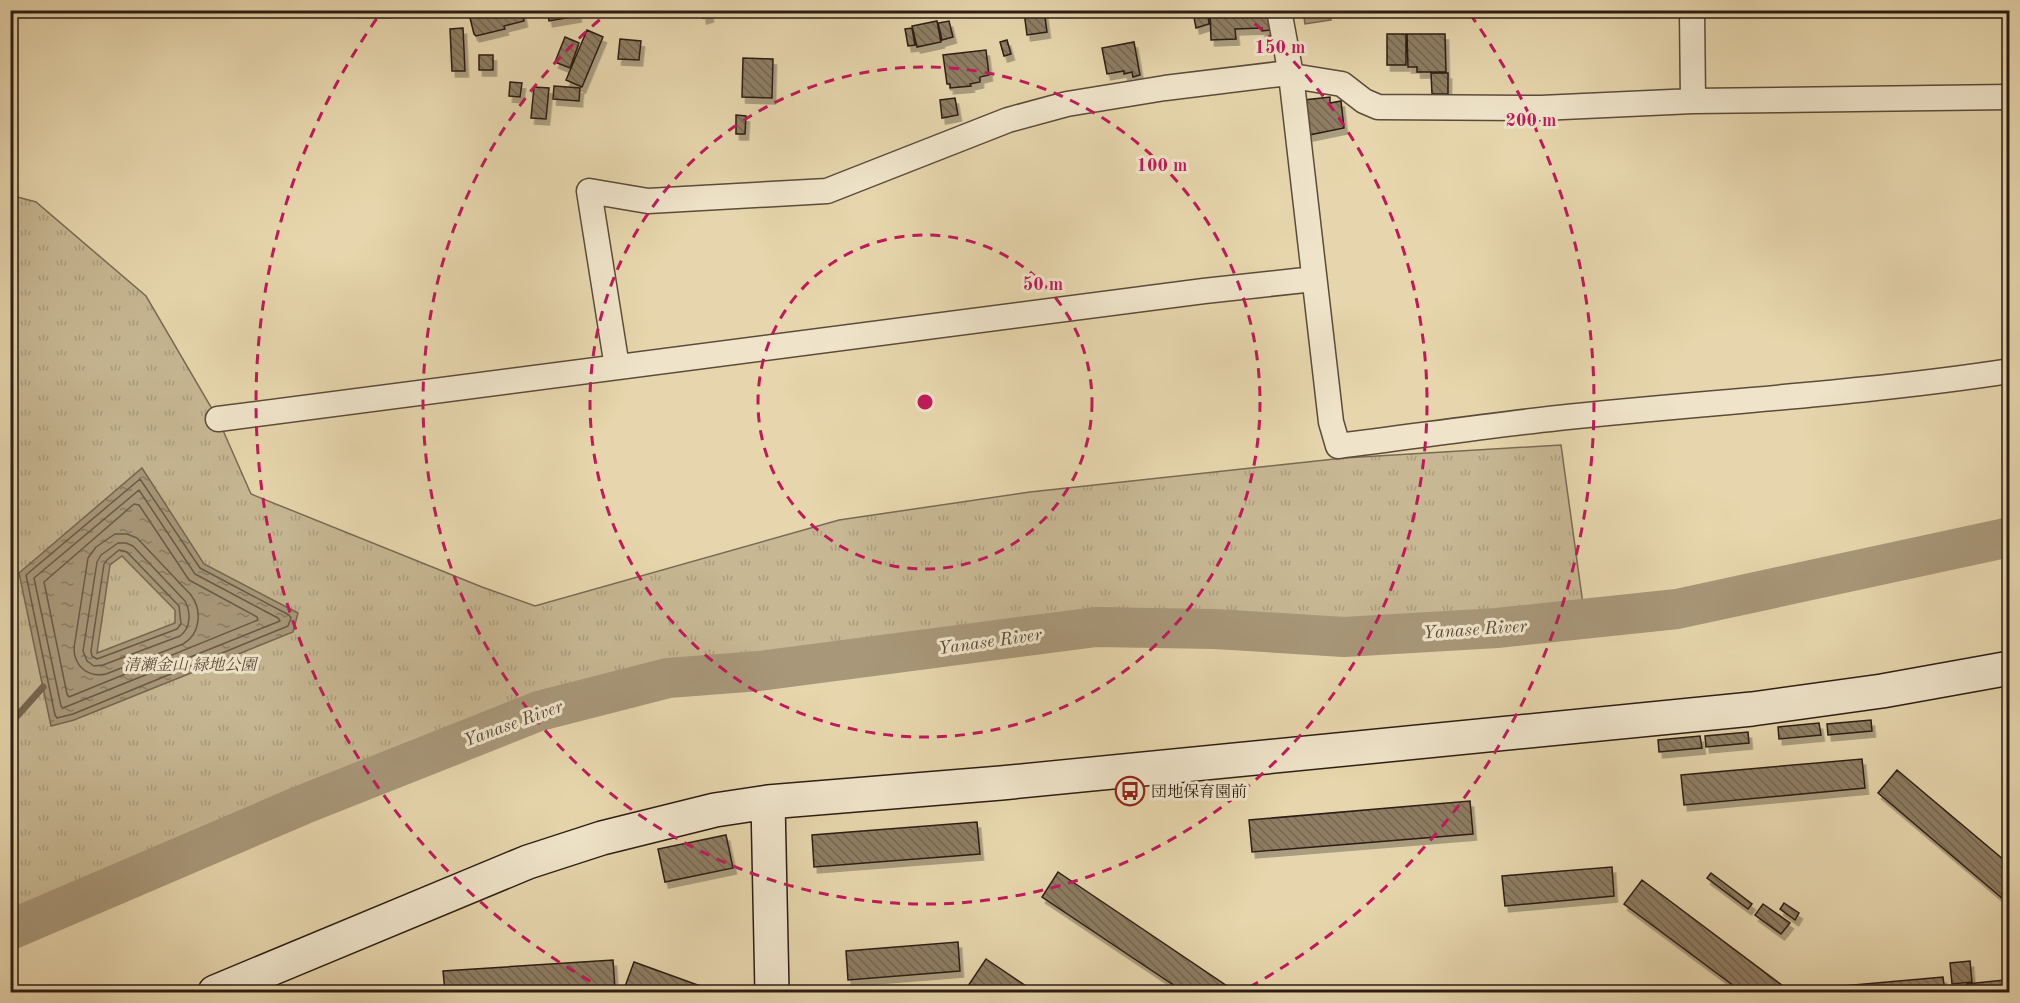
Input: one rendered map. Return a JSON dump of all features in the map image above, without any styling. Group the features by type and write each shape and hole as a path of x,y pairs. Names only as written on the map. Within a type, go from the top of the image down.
{"street":[{"path":"1279,10 1291,75 1331,422 1338,446 1557,418 1862,390 1956,380 2010,371"},
{"path":"1692,10 1693,101"},
{"path":"617,367 590,191 648,201 827,191 1008,120 1067,104 1166,87 1280,74 1342,84 1364,101 1378,107 1541,108 1693,101 2010,97"},
{"path":"218,419 1204,291 1314,279"},
{"path":"215,993 528,862 662,822 716,810 768,802 1012,782 1752,709 1882,691 2010,668"},
{"path":"768,802 772,993"}],"green space":[{"name":"清瀬金山 緑地公園","path":"10,195 36,202 146,296 218,419 251,494 535,606 839,520 1030,492 1344,458 1561,445 1585,619 1096,627 668,678 539,711 11,934"}],"water":[{"path":"1303,11 1329,11 1331,20 1305,24"},
{"path":"142,468 204,564 298,613 293,632 74,720 51,726 19,573","holes":["122,556 175,610 175,623 97,653 110,565"]}],"building":[{"path":"352,10 388,10 388,12 352,12"},
{"path":"468,10 522,10 524,21 504,26 505,29 476,36"},
{"path":"547,10 577,10 578,16 549,21"},
{"path":"702,10 709,10 710,16 703,18"},
{"path":"1044,10 1047,32 1027,35 1024,12"},
{"path":"1208,10 1209,24 1196,28 1193,12"},
{"path":"1210,10 1269,10 1270,30 1235,29 1236,39 1211,40"},
{"path":"937,21 941,42 917,47 912,26"},
{"path":"949,21 953,37 942,40 938,23"},
{"path":"463,28 465,71 452,71 450,29"},
{"path":"912,28 915,45 908,46 905,29"},
{"path":"587,30 603,37 582,87 566,80"},
{"path":"1387,34 1406,34 1406,65 1387,65"},
{"path":"1407,34 1445,34 1446,72 1417,72 1417,67 1408,67"},
{"path":"565,37 579,43 570,68 555,62"},
{"path":"620,39 641,41 639,60 618,59"},
{"path":"1007,40 1011,54 1004,56 1000,42"},
{"path":"1134,42 1140,75 1133,77 1132,72 1124,74 1124,71 1107,74 1102,48"},
{"path":"986,50 989,75 980,77 980,82 970,84 971,86 950,88 950,84 947,84 943,55"},
{"path":"479,55 493,55 493,70 479,70"},
{"path":"743,58 773,59 772,98 742,97"},
{"path":"1431,73 1448,73 1448,94 1432,94"},
{"path":"510,82 522,83 520,97 509,96"},
{"path":"554,86 580,88 579,101 553,99"},
{"path":"534,87 549,88 546,119 531,118"},
{"path":"1330,97 1330,103 1341,101 1344,128 1309,135 1304,100"},
{"path":"955,98 958,115 942,118 940,100"},
{"path":"736,115 746,116 745,134 736,134"},
{"path":"1871,720 1872,731 1828,735 1827,724"},
{"path":"1819,723 1821,735 1779,739 1778,727"},
{"path":"1748,732 1749,743 1706,747 1705,736"},
{"path":"1700,736 1702,748 1659,752 1658,740"},
{"path":"1862,759 1865,788 1684,805 1681,775"},
{"path":"1897,770 2010,865 2010,905 1878,793"},
{"path":"1470,801 1473,834 1252,852 1249,820"},
{"path":"977,822 980,854 814,867 812,835"},
{"path":"726,835 733,868 665,882 658,849"},
{"path":"1612,867 1614,896 1505,906 1502,876"},
{"path":"1058,872 1236,992 1184,992 1042,897"},
{"path":"1711,873 1752,904 1748,909 1707,878"},
{"path":"1642,880 1787,989 1785,992 1742,992 1624,904"},
{"path":"1784,903 1799,913 1795,920 1780,909"},
{"path":"1763,904 1790,923 1781,934 1755,915"},
{"path":"958,942 960,971 848,980 846,951"},
{"path":"986,959 1035,992 978,992 968,986"},
{"path":"613,960 615,989 562,992 445,992 443,971"},
{"path":"1970,961 1972,982 1952,984 1950,963"},
{"path":"634,962 717,992 623,992"},
{"path":"1943,977 1945,992 1799,992 1798,990"},
{"path":"2004,980 2005,992 1968,992 1967,984"},
{"path":"1425,990 1426,992 1392,992"}],"waterway":[{"name":"Yanase River","path":"10,930 302,805 539,711 668,678 759,671 1096,627 1215,629 1344,637 1497,628 1677,609 2010,537"},
{"path":"10,724 43,687"}],"place":[{"name":"団地保育園前","path":"1130,791"}]}
